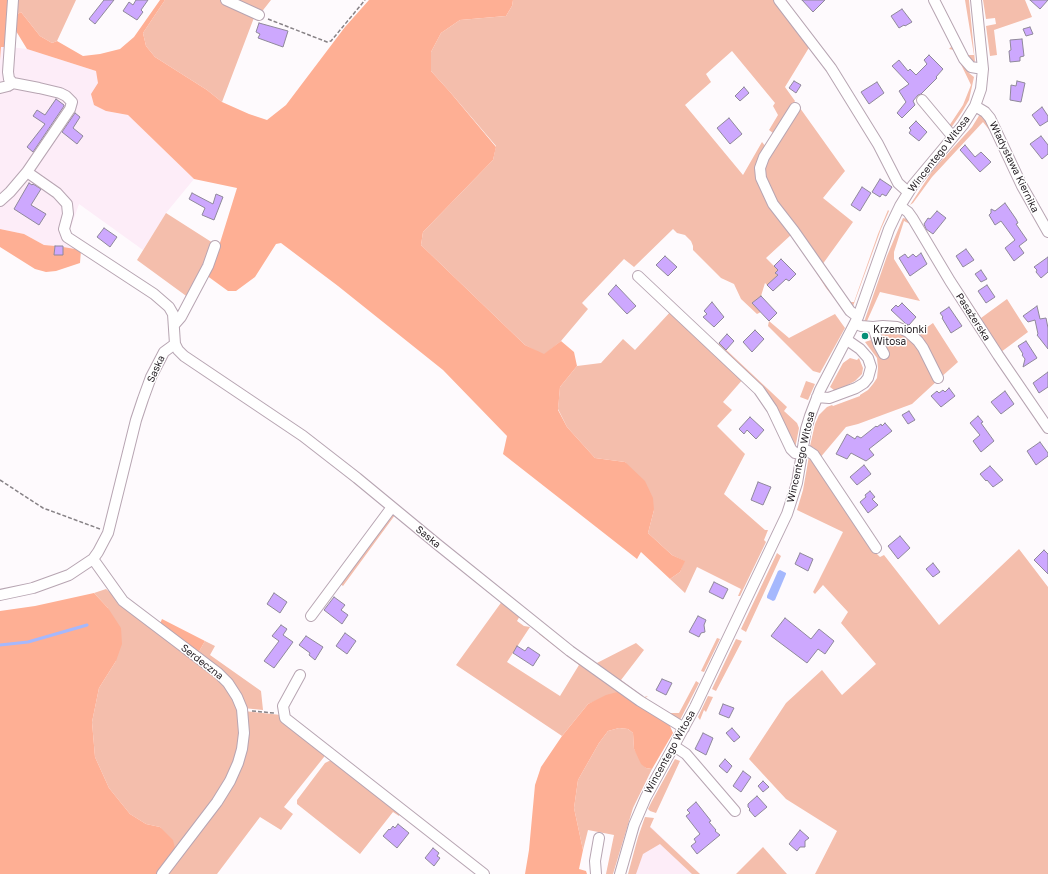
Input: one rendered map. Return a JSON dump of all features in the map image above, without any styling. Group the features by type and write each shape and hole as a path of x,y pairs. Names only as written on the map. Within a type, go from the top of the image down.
{"street":[{"path":"13,0 8,72 13,83"},
{"path":"226,0 259,15"},
{"path":"779,0 830,68 878,144 898,183 908,192"},
{"path":"934,0 964,59 971,67 983,69"},
{"name":"Wincentego Witosa","path":"620,874 640,810 684,728 782,526 794,493 806,429 817,397 856,320 887,235 900,206 908,192 969,117 975,106 981,89 983,69 976,0"},
{"path":"0,88 13,83 60,93 72,102 70,109 27,172 0,201"},
{"path":"922,100 953,137"},
{"name":"Władysława Kiernika","path":"975,106 985,112 990,118 1032,205 1048,232"},
{"path":"795,108 764,156 760,168 761,178 773,204 794,231 861,326 884,326 897,328 912,335 923,348 938,378"},
{"path":"27,172 57,193 67,204 68,214 64,232 67,237 154,294 174,314 175,344"},
{"name":"Pasażerska","path":"900,206 908,212 913,219 950,281 1048,428"},
{"path":"174,325 181,316 208,266 215,246"},
{"path":"638,276 759,390 772,409 791,449 795,453 808,451 814,455 876,548"},
{"path":"873,327 879,345 884,354"},
{"path":"817,397 829,398 860,386 868,378 871,367 868,358 860,349 846,340"},
{"name":"Saska","path":"93,559 108,533 136,420 151,377 164,352 175,344 178,350 194,364 303,436 589,665 640,701 684,728"},
{"path":"311,616 392,507"},
{"path":"0,595 33,588 69,575 93,559"},
{"name":"Serdeczna","path":"93,559 123,601 218,673 228,683 237,697 242,710 244,733 242,749 238,764 230,781 217,802 162,874"},
{"path":"300,675 283,706 284,714 288,721 484,874"},
{"path":"674,746 686,754 735,811"},
{"path":"596,874 595,861 599,838"}],"path":[{"path":"259,15 327,42 331,41 365,0"},
{"path":"0,480 43,508 108,533"},
{"path":"242,710 284,714"}],"shaded area":[{"path":"0,0 10,0 7,47 1,47 0,60"},
{"path":"17,0 76,0 57,41 52,43 40,36 21,12 16,15"},
{"path":"160,0 165,0 143,33 146,46 155,57 207,90 222,102 267,120 286,105 345,27 369,0 513,0 512,6 506,16 460,20 441,33 431,52 431,71 496,147 493,160 423,232 421,245 525,345 544,354 561,341 574,352 577,366 560,387 558,410 567,427 595,458 625,462 645,481 653,498 654,510 648,533 672,555 685,561 680,572 670,579 641,552 637,559 503,454 507,436 443,370 338,286 281,243 276,244 255,277 236,291 228,291 206,275 219,246 237,188 194,179 128,115 106,111 94,105 91,94 98,83 96,71 27,49 16,31 16,15 21,12 40,36 52,43 57,41 83,56 100,54 120,49 134,37"},
{"path":"165,0 222,0 255,15 222,102 207,90 155,57 146,46 143,33"},
{"path":"231,0 271,0 260,14"},
{"path":"513,0 776,0 810,46 785,87 795,101 777,133 773,133 769,130 778,115 773,106 775,103 732,51 706,74 711,82 685,105 743,175 762,142 766,147 758,174 849,314 850,318 826,288 792,234 766,258 778,270 775,273 778,275 767,285 765,283 761,296 753,303 761,312 757,314 741,299 734,284 721,278 693,250 691,241 685,235 677,233 673,229 634,267 624,259 582,303 588,309 561,341 544,355 525,345 421,245 423,232 493,160 496,146 431,71 431,52 441,33 460,20 506,16 512,6"},
{"path":"938,0 940,0 967,55 974,55 965,0 969,0 975,62 969,60"},
{"path":"983,0 1025,0 1032,17 994,30 997,55 990,56 986,26 996,24 995,18 986,19"},
{"path":"1,46 27,49 96,71 106,111 128,115 194,179 166,213 143,250 79,204 70,230 71,236 81,250 44,245 24,234 0,229"},
{"path":"951,47 955,49 969,73 974,77 969,100 951,128 949,126 963,105 971,85 954,50 949,49"},
{"path":"800,108 845,171 823,198 853,222 822,265 849,302 854,302 878,234 888,210 889,211 852,309 770,195 763,167"},
{"path":"980,114 989,122 995,134 994,141 994,136 983,122 932,177 910,205 933,170 972,127"},
{"path":"166,213 213,243 189,298 137,260"},
{"path":"903,218 907,219 914,226 904,221 894,252 894,259 920,301 880,292 867,321 884,323 864,322 887,256"},
{"path":"0,229 24,234 44,245 55,246 54,255 62,255 63,247 81,250 80,263 56,271 46,272 35,269 0,247"},
{"path":"967,297 981,318 1007,299 1028,332 1001,352 967,300"},
{"path":"672,310 744,378 723,402 732,410 717,426 745,454 724,494 765,530 768,530 764,540 766,542 740,596 738,596 741,589 697,567 685,593 670,579 680,572 684,561 672,555 648,533 654,510 625,462 595,458 567,427 558,409 560,387 577,366 601,363 623,339 635,350"},
{"path":"835,314 845,328 820,373 813,371 768,326 769,321 789,338"},
{"path":"933,323 958,362 940,378 916,335"},
{"path":"887,328 911,337 937,381 912,404 846,427 819,459 814,448 810,446 815,424 819,415 827,407 860,396 868,390 877,378 877,358 865,342 871,340 867,330 862,330 866,329 872,333 882,359 889,353 881,343 879,332 882,329"},
{"path":"719,343 787,407 784,411 797,423 799,428 795,449 774,408 717,346"},
{"path":"850,358 857,360 859,358 863,368 862,374 855,381 838,390 834,390 830,387 843,363"},
{"path":"806,381 815,384 808,400 800,397"},
{"path":"809,456 875,552 880,557 884,555 939,625 1019,549 1048,587 1048,874 815,874 837,831 786,799 749,759 786,703 822,670 842,695 876,664 841,623 848,612 823,585 815,594 813,592 843,532 797,510 803,490"},
{"path":"392,515 395,515 343,586 339,583"},
{"path":"777,553 781,556 746,632 741,629"},
{"path":"106,589 217,675 240,710 240,748 228,779 176,852 160,827 146,824 130,814 109,788 95,757 92,722 99,688 116,661 108,608 94,593"},
{"path":"94,593 108,608 121,628 122,644 116,661 99,688 92,722 95,757 109,788 130,814 146,824 160,827 173,840 176,852 159,874 0,874 0,611 35,606"},
{"path":"503,600 521,614 517,621 524,626 530,627 507,662 560,696 579,665 539,634 542,633 621,691 588,704 562,736 456,665"},
{"path":"162,619 205,641 197,655 159,626"},
{"path":"717,638 720,639 704,672 701,671"},
{"path":"736,639 742,641 716,691 712,689"},
{"path":"205,641 215,646 210,655 261,691 263,710 243,708 238,696 197,655"},
{"path":"636,643 644,650 621,680 644,697 648,696 644,699 593,665"},
{"path":"696,681 699,683 680,720 656,706 654,703 669,713 679,713"},
{"path":"621,691 665,720 673,733 652,769 646,768 641,764 634,749 633,733 628,729 619,728 608,731 599,743 578,780 574,808 583,850 579,869 586,871 587,874 525,874 529,850 535,785 541,767 562,736 588,704 606,695"},
{"path":"708,696 713,697 706,712 704,710 700,720 698,717"},
{"path":"244,711 281,715 324,754 324,757 284,807 293,814 281,830 260,817 217,874 166,874 232,782"},
{"path":"619,728 628,729 633,733 634,749 646,768 652,769 633,808 613,874 606,874 614,835 588,830 583,850 574,808 578,780 599,743 608,731"},
{"path":"675,759 680,761 656,813 650,811 648,809"},
{"path":"332,761 400,814 399,816 393,812 360,854 297,804 297,800 325,763"},
{"path":"645,817 654,818 650,827 700,874 692,874 660,844 643,854 636,874 628,874"},
{"path":"650,826 700,874 635,874"},
{"path":"763,847 787,874 736,874"}],"water":[{"path":"780,570 786,574 775,600 773,601 767,598 767,596 778,571"}],"building":[{"path":"104,0 114,0 95,24 89,19"},
{"path":"136,0 148,0 141,10 143,12 137,20 123,11 129,2 133,5"},
{"path":"802,0 825,0 813,12"},
{"path":"1030,0 1048,0 1040,9"},
{"path":"902,9 912,22 899,28 891,16"},
{"path":"259,23 288,31 283,47 258,38 260,34 256,32"},
{"path":"1030,27 1033,34 1026,36 1023,29"},
{"path":"1022,39 1024,56 1020,57 1020,61 1010,62 1010,40"},
{"path":"929,55 943,69 936,77 937,78 921,94 918,95 913,101 915,105 902,118 897,113 906,102 899,91 909,84 892,66 899,60 908,71 910,69 916,75 927,64 924,60"},
{"path":"794,81 801,85 796,93 789,88"},
{"path":"1017,81 1025,83 1021,102 1010,100 1011,85 1016,86"},
{"path":"877,82 884,93 869,104 861,92"},
{"path":"744,87 749,93 740,101 735,96"},
{"path":"56,99 64,106 33,152 27,147 45,124 33,116 37,110 45,115"},
{"path":"1042,107 1048,116 1048,121 1040,126 1032,115"},
{"path":"75,113 80,117 73,128 83,136 77,144 62,132"},
{"path":"729,118 742,134 730,144 717,128"},
{"path":"916,121 927,132 919,141 909,133 911,130 909,128"},
{"path":"1041,136 1048,145 1048,154 1042,159 1030,144"},
{"path":"965,145 975,157 981,152 991,162 980,172 960,150"},
{"path":"880,179 892,187 886,196 882,194 880,197 872,192"},
{"path":"29,183 41,189 31,205 46,214 39,225 14,209"},
{"path":"862,187 871,193 860,211 851,205"},
{"path":"192,193 213,204 216,194 223,197 214,220 202,215 205,208 189,199"},
{"path":"1005,203 1016,219 1018,223 1016,224 1027,240 1019,246 1024,253 1014,261 1005,248 1015,240 1001,221 995,225 989,215 991,213 991,209 995,211"},
{"path":"937,211 946,218 933,234 926,229 924,224 928,218 930,219"},
{"path":"104,228 117,237 110,247 97,237"},
{"path":"55,246 63,246 63,255 54,255"},
{"path":"966,249 974,260 963,267 956,256"},
{"path":"921,253 927,264 910,276 899,258 905,254 908,258 913,254 916,257"},
{"path":"665,256 677,267 668,276 656,265"},
{"path":"1048,257 1048,272 1041,278 1034,267"},
{"path":"781,259 796,274 789,281 786,279 773,291 767,285 778,275 775,273 778,270 774,266"},
{"path":"981,270 987,279 981,282 975,274"},
{"path":"616,285 636,306 627,314 608,294"},
{"path":"987,285 995,297 986,303 978,291"},
{"path":"761,296 777,313 769,321 752,303"},
{"path":"712,302 724,317 714,327 703,317 707,314 704,311"},
{"path":"902,303 916,317 909,325 891,310 896,305 898,307"},
{"path":"1037,306 1040,319 1046,318 1048,328 1048,349 1037,335 1035,320 1028,322 1023,316"},
{"path":"949,307 962,326 951,333 940,313"},
{"path":"755,330 764,339 752,352 743,342"},
{"path":"727,334 734,341 726,350 719,343"},
{"path":"1026,341 1037,358 1023,367 1025,359 1018,346"},
{"path":"1048,372 1048,387 1039,393 1033,383"},
{"path":"949,388 955,396 941,407 931,396 937,391 939,393 943,390 945,392"},
{"path":"1005,391 1014,404 1001,414 991,402"},
{"path":"909,411 915,420 908,424 902,415"},
{"path":"978,416 983,422 981,423 994,441 981,452 973,441 980,435 970,423"},
{"path":"750,417 764,430 756,439 747,430 744,434 739,429"},
{"path":"885,423 892,431 869,449 874,455 866,461 851,453 847,459 836,454 847,434 855,439 857,436 861,438 876,426 877,427 881,424 882,426"},
{"path":"1040,442 1048,453 1048,456 1036,465 1027,451"},
{"path":"864,465 871,474 857,485 850,477"},
{"path":"990,466 1003,480 993,487 980,474"},
{"path":"758,482 771,487 763,505 751,500"},
{"path":"870,491 875,497 872,499 878,505 868,513 860,502"},
{"path":"900,536 910,548 898,559 888,546"},
{"path":"1044,550 1048,554 1048,574 1034,560"},
{"path":"800,553 813,559 808,571 795,564"},
{"path":"933,563 940,572 933,577 926,569"},
{"path":"714,582 728,589 723,599 709,592"},
{"path":"274,593 287,602 280,613 267,604"},
{"path":"334,597 345,605 341,610 348,615 342,624 324,610"},
{"path":"698,616 706,620 704,625 705,632 701,633 699,637 689,632"},
{"path":"785,618 811,639 819,629 834,641 825,654 818,649 807,663 771,636"},
{"path":"281,625 287,629 283,635 293,642 274,668 264,661 279,641 272,636"},
{"path":"345,633 356,641 347,654 336,646"},
{"path":"306,636 323,647 315,660 309,655 310,653 299,645"},
{"path":"517,646 525,651 528,647 540,655 533,666 513,653"},
{"path":"662,679 672,683 666,695 656,690"},
{"path":"723,704 734,708 729,718 719,714"},
{"path":"732,728 740,737 734,742 726,733"},
{"path":"703,733 713,738 706,755 695,749"},
{"path":"725,759 732,766 727,773 719,766"},
{"path":"743,771 751,777 741,792 733,786"},
{"path":"763,781 769,787 763,792 758,786"},
{"path":"757,796 767,807 755,817 749,810 748,804"},
{"path":"696,802 711,821 709,822 716,830 715,831 720,835 697,854 691,846 696,842 694,839 700,834 686,816 690,813 687,810"},
{"path":"398,824 409,833 397,848 383,836 389,829 390,830 393,826 395,828"},
{"path":"800,830 809,838 805,841 805,847 800,847 797,851 789,844"},
{"path":"433,848 439,853 437,856 440,858 434,866 425,858"}],"waterway":[{"path":"0,645 28,642 87,625"}],"place":[{"name":"Krzemionki Witosa","path":"865,336"}]}
